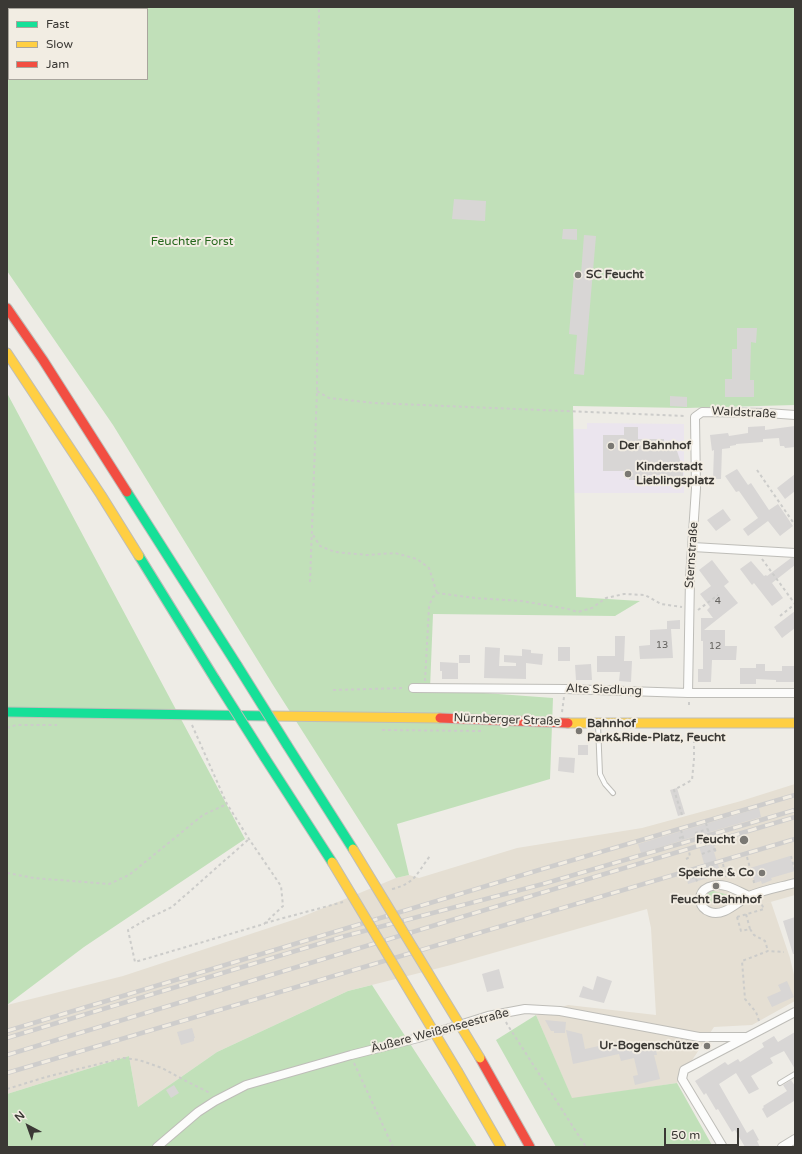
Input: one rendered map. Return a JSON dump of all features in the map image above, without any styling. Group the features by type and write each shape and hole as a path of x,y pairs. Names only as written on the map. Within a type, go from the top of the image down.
{"main road":[{"path":"7,308 43,360 353,849 480,1058 530,1147"},
{"path":"7,352 101,495 215,679 332,862 386,950 501,1147"},
{"name":"Nürnberger Straße","path":"7,712 488,719 598,723 795,723"}],"street":[{"name":"Waldstraße","path":"695,416 702,412 795,415"},
{"name":"Sternstraße","path":"688,693 690,578 696,488 695,416"},
{"path":"693,548 795,553"},
{"name":"Alte Siedlung","path":"413,688 565,689 688,693 795,693"},
{"path":"753,895 727,886 716,886 707,888 702,892 700,901 704,909 713,913 719,912 734,906 753,895 795,883"},
{"name":"Äußere Weißenseestraße","path":"157,1147 198,1112 215,1101 246,1086 351,1055 418,1038 488,1016 525,1009 560,1011 698,1037 745,1037"},
{"path":"723,1147 682,1079 684,1070 795,1012"},
{"path":"782,1147 795,1139"}],"lane":[{"path":"598,723 600,774 605,784 613,793"},
{"path":"780,1083 795,1074"}],"path":[{"path":"310,582 313,534 317,391 319,7"},
{"path":"317,391 329,398 374,403 695,416"},
{"path":"757,470 795,525"},
{"path":"784,517 788,514"},
{"path":"313,534 320,546 335,552 367,555 395,553 417,559 429,568 437,593"},
{"path":"756,552 795,604 780,616"},
{"path":"437,593 475,598 522,601 578,612 592,608 606,598 624,594 645,595 661,604 694,613 718,595"},
{"path":"424,688 429,607 432,598 437,593"},
{"path":"333,690 413,688"},
{"path":"561,722 565,689"},
{"path":"562,709 567,709"},
{"path":"193,714 192,724 227,804 281,886 283,906 264,924"},
{"path":"682,815 674,790 692,780 694,736"},
{"path":"7,873 41,879 109,884 130,875 203,815 227,804"},
{"path":"706,823 710,833"},
{"path":"695,833 708,829"},
{"path":"681,830 684,841"},
{"path":"679,838 683,837"},
{"path":"249,839 172,907 128,930 135,962 343,902"},
{"path":"716,843 714,846 716,853"},
{"path":"702,854 715,849"},
{"path":"686,859 691,859 689,851"},
{"path":"388,890 412,882 430,856"},
{"path":"791,856 795,870"},
{"path":"747,857 753,895 764,909 737,917 741,932 750,929"},
{"path":"723,864 726,875"},
{"path":"708,873 724,868"},
{"path":"694,873 698,884"},
{"path":"692,878 696,877"},
{"path":"746,914 750,929 754,935 765,941 768,951"},
{"path":"762,1029 756,1012 745,999 742,961 768,951 784,952"},
{"path":"506,1013 507,1024 586,1147"},
{"path":"351,1055 393,1147"},
{"path":"7,1089 46,1077 123,1058 139,1060 162,1068 210,1093 215,1101"}],"shaded area":[{"name":"Kinderstadt Lieblingsplatz","path":"587,423 684,424 684,493 572,493 572,429 587,429"},
{"path":"795,784 795,895 760,905 771,902 790,958 795,979 795,1001 752,1025 714,1027 677,1083 572,1099 536,1015 568,1005 656,1015 651,928 647,909 451,965 348,991 217,1052 138,1107 129,1056 7,1094 7,1005 123,976 299,918 396,878 409,875 419,878 517,848 642,828 741,801"}],"green space":[{"name":"Feuchter Forst","path":"7,7 795,7 795,405 686,408 573,406 576,597 640,601 615,616 433,614 430,689 553,698 550,779 397,824 409,875 396,878 273,685 113,425 7,271"},
{"path":"7,393 245,839 84,947 7,1005"},
{"path":"713,891 729,896 720,902 711,903 706,898 708,893"},
{"path":"372,985 477,1147 7,1147 7,1094 129,1056 138,1107 217,1052 348,991"},
{"path":"536,1015 572,1098 677,1083 713,1147 556,1147 496,1040"}],"building":[{"path":"454,199 486,201 485,221 452,219"},
{"path":"563,229 577,229 577,240 562,239"},
{"path":"584,235 596,236 584,375 574,374 577,335 569,334 574,274 581,274"},
{"path":"737,328 757,328 756,343 751,342 750,380 754,380 754,397 725,397 725,379 732,379 732,349 737,349"},
{"path":"670,396 687,397 687,407 670,406"},
{"path":"765,426 765,430 795,426 795,447 785,448 784,446 780,446 779,438 763,439 763,442 736,444 730,446 730,448 722,449 721,479 713,479 714,450 712,451 710,435 728,433 729,436 748,433 748,427"},
{"path":"624,427 638,427 638,439 664,439 664,444 675,445 681,463 683,463 683,480 667,480 667,475 648,475 648,480 629,480 629,471 603,471 603,435 624,435"},
{"path":"737,469 748,485 751,483 769,510 778,504 793,526 780,536 768,521 748,536 743,529 758,518 739,491 736,492 725,476"},
{"path":"795,474 795,491 785,499 777,488"},
{"path":"723,509 731,520 716,531 707,520"},
{"path":"791,558 795,558 795,565 772,583 783,598 772,606 754,583 752,585 740,569 751,561 764,576 767,576"},
{"path":"712,560 729,582 724,586 738,603 704,630 725,630 725,646 737,646 736,660 712,660 711,682 698,682 698,669 703,669 701,618 713,618 707,610 710,607 700,594 711,586 699,570"},
{"path":"795,611 795,628 782,638 774,627"},
{"path":"680,620 680,629 671,629 673,658 640,659 639,646 650,645 650,630 667,629 667,621"},
{"path":"615,636 625,636 624,661 632,661 631,682 619,681 620,672 597,672 597,656 615,656"},
{"path":"485,647 500,648 499,666 516,666 516,663 504,662 504,655 522,656 522,649 531,650 531,653 543,654 542,665 526,663 526,679 484,678"},
{"path":"558,647 570,647 570,661 558,661"},
{"path":"459,655 470,655 470,663 459,663"},
{"path":"440,662 458,663 458,679 442,679"},
{"path":"591,664 592,680 576,680 575,665"},
{"path":"756,664 765,664 765,671 782,671 782,666 795,666 795,682 776,682 776,680 756,679 756,684 740,684 740,668 756,668"},
{"path":"578,745 588,745 588,755 578,755"},
{"path":"559,757 575,758 574,773 558,771"},
{"path":"677,788 685,814 678,816 670,790"},
{"path":"759,808 761,817 710,832 721,874 688,884 686,876 706,870 696,836 641,853 638,844"},
{"path":"790,856 795,871 771,878 772,880 762,884 761,881 755,883 750,868"},
{"path":"795,917 795,954 793,954 783,921"},
{"path":"499,969 504,988 487,992 482,974"},
{"path":"597,976 612,981 604,1003 579,997 583,986 593,990"},
{"path":"787,981 794,997 772,1007 767,997 781,991 778,985"},
{"path":"545,1020 566,1022 565,1033 554,1033 554,1031 551,1031"},
{"path":"192,1028 195,1038 194,1041 181,1045 177,1032"},
{"path":"566,1030 582,1034 585,1049 622,1041 623,1047 636,1044 637,1049 655,1045 657,1055 654,1055 660,1079 635,1085 633,1076 638,1075 634,1058 621,1061 619,1054 573,1064"},
{"path":"795,1032 795,1069 784,1051 770,1058 773,1063 751,1076 759,1089 749,1094 736,1073 719,1084 747,1133 753,1129 759,1140 757,1141 760,1147 745,1147 735,1130 732,1132 718,1109 716,1110 706,1093 704,1095 695,1081 725,1062 728,1065 738,1059 740,1062 764,1047 762,1043 774,1036 778,1042"},
{"path":"791,1080 795,1086 795,1104 794,1101 767,1118 762,1109 764,1107 763,1106 787,1091 783,1085"},
{"path":"174,1085 179,1093 171,1098 166,1090"}],"railway":[{"path":"7,1031 539,870 795,795"},
{"path":"7,1038 345,936 543,884 795,810"},
{"path":"7,1055 795,817"},
{"path":"7,1073 795,839"}],"traffic: fast":[{"path":"127,492 237,665"},
{"path":"139,556 215,679"},
{"path":"237,665 287,745"},
{"path":"215,679 265,758"},
{"path":"7,712 270,716"},
{"path":"287,745 353,849"},
{"path":"265,758 332,862"}],"traffic: slow":[{"path":"7,353 101,495 139,556"},
{"path":"270,716 440,718"},
{"path":"568,723 795,723"},
{"path":"353,849 480,1058"},
{"path":"332,862 458,1072"},
{"path":"458,1072 501,1147"}],"traffic: jam":[{"path":"7,308 43,360 127,492"},
{"path":"440,718 568,723"},
{"path":"480,1058 530,1147"}],"place":[{"name":"SC Feucht","path":"578,275"},
{"name":"Der Bahnhof","path":"611,446"},
{"name":"Kinderstadt Lieblingsplatz","path":"628,474"},
{"name":"Bahnhof Park&Ride-Platz, Feucht","path":"579,731"},
{"name":"Feucht","path":"744,840"},
{"name":"Speiche & Co","path":"762,873"},
{"name":"Feucht Bahnhof","path":"716,886"},
{"name":"Ur-Bogenschütze","path":"707,1046"}]}
